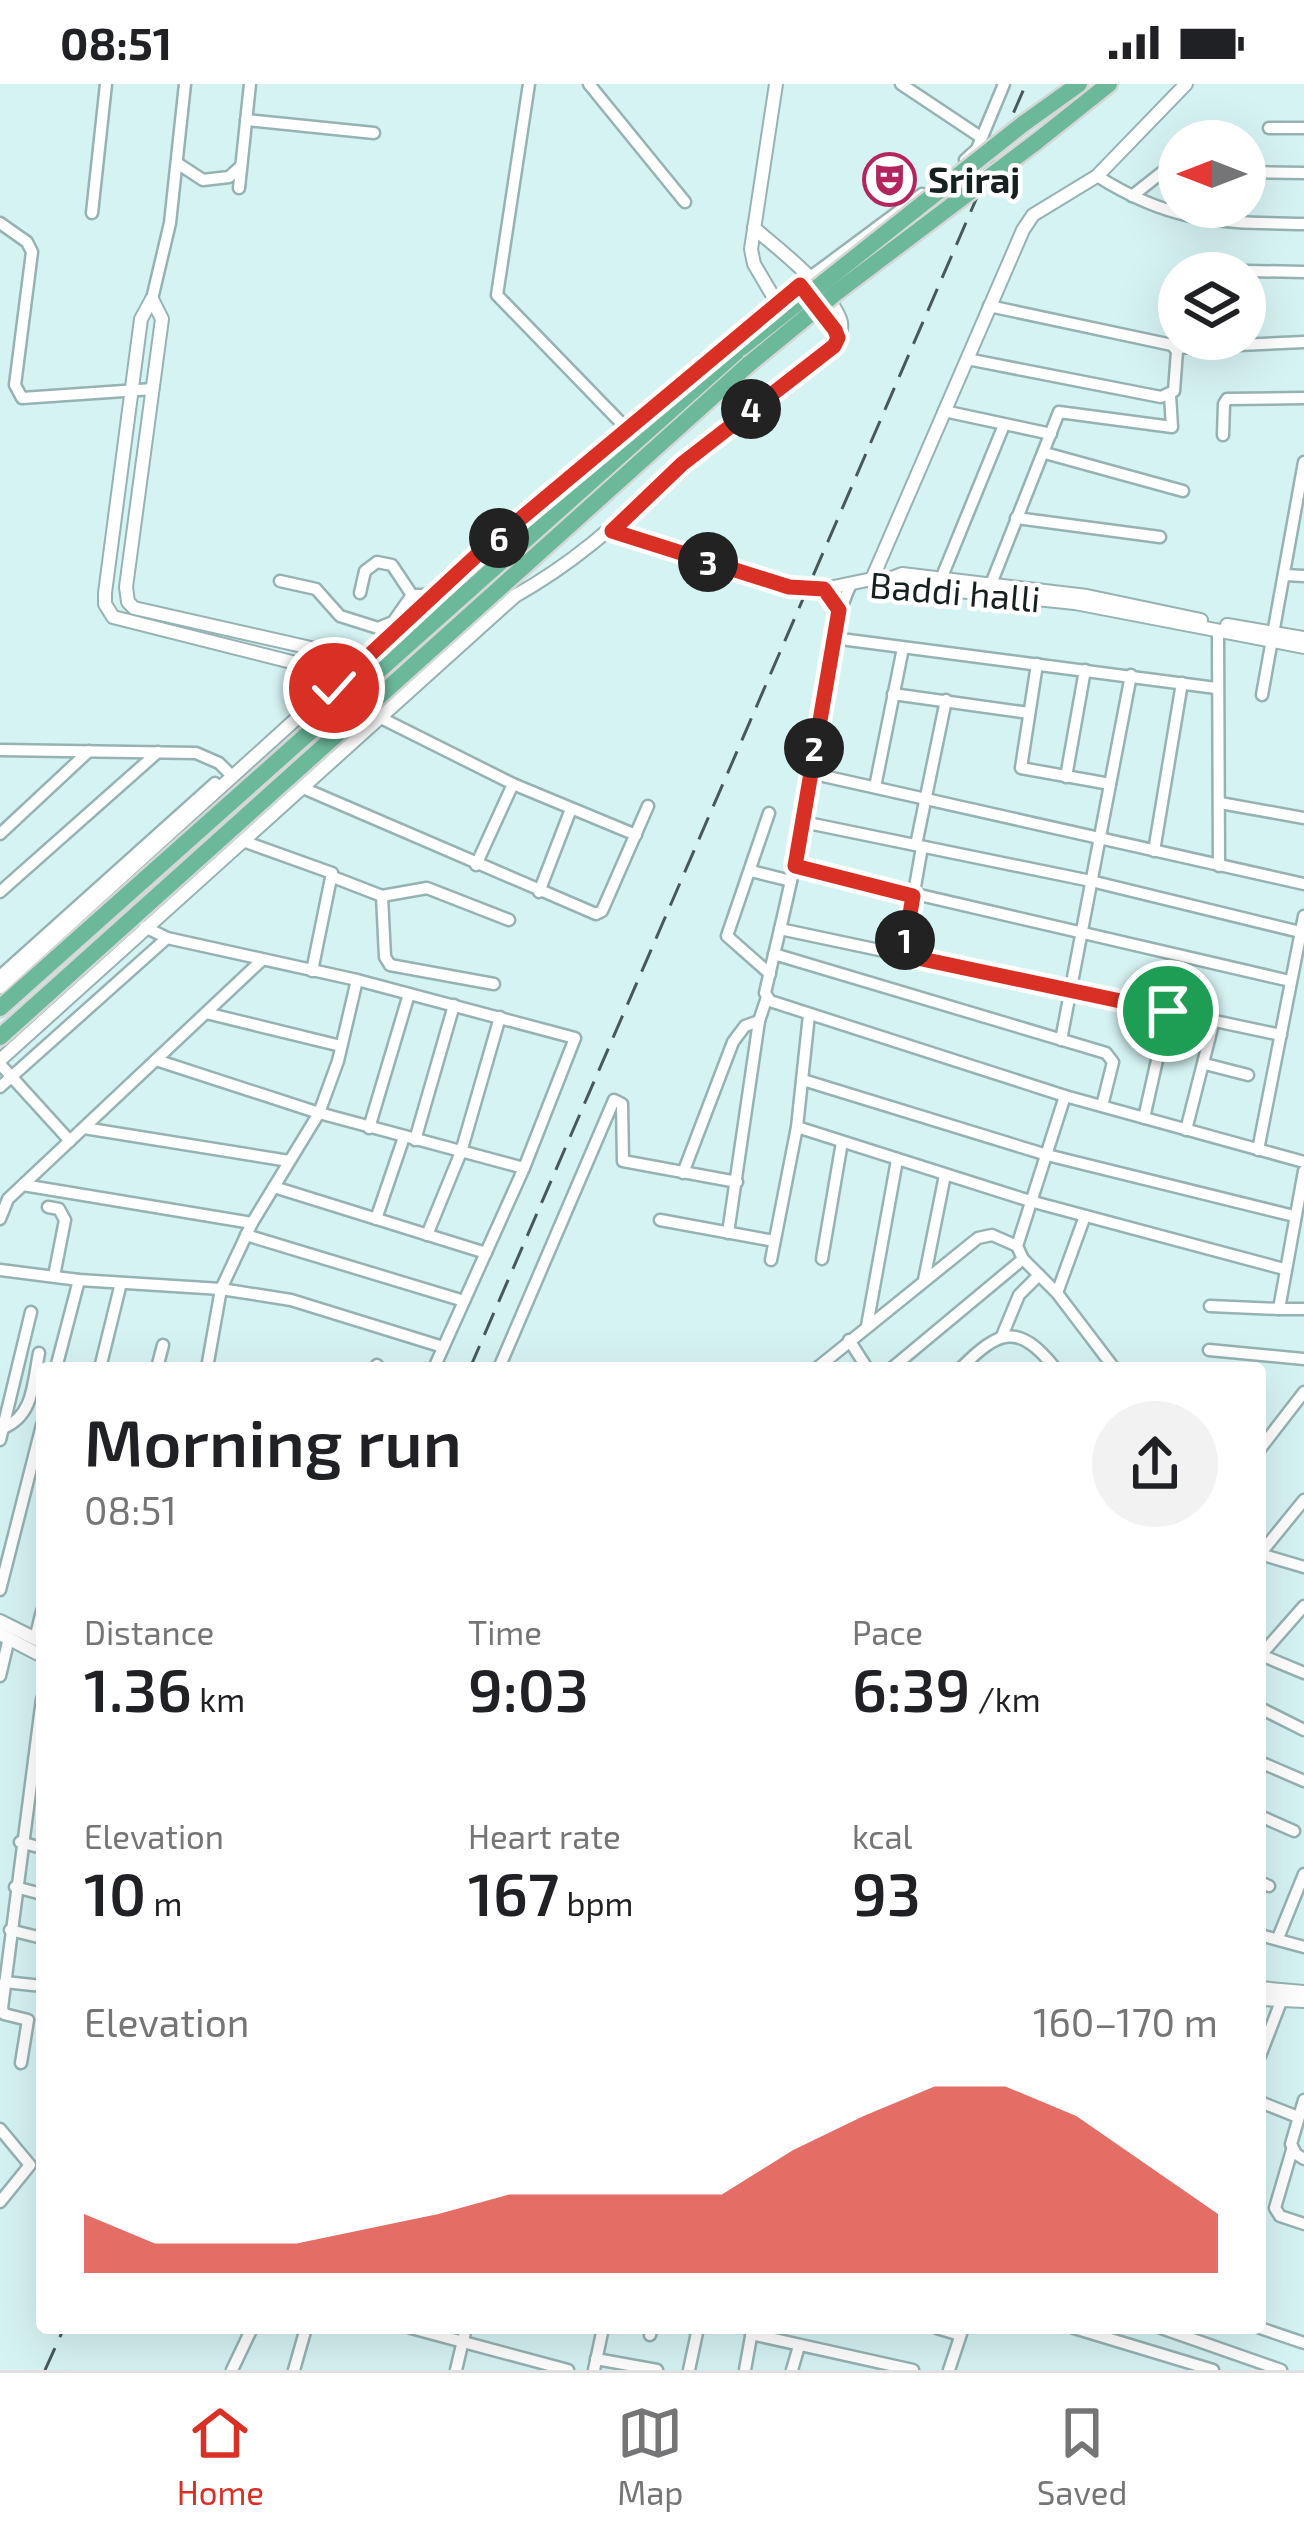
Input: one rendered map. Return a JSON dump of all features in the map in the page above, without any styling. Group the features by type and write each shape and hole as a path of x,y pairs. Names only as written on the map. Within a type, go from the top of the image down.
{"highway":[{"path":"0,1008 117,892 440,599 1079,84"},
{"path":"0,1036 745,356 1109,84"}],"street":[{"path":"92,213 106,84"},
{"path":"185,84 165,245 152,299 141,319 105,593 109,612 113,617 347,676"},
{"path":"238,188 250,84"},
{"path":"529,84 497,295 627,429"},
{"path":"590,84 686,202"},
{"path":"776,84 751,249 754,264 777,303"},
{"path":"0,987 117,892 232,776 440,599 627,429 804,281 974,154 1004,84"},
{"path":"872,579 1033,215 1096,176 1182,85"},
{"path":"909,86 979,136"},
{"path":"246,119 374,133"},
{"path":"1269,128 1304,128"},
{"path":"177,163 203,180 229,178 240,167"},
{"path":"1266,172 1304,173"},
{"path":"1096,176 1132,196 1203,221 1304,224"},
{"path":"1132,196 1158,176"},
{"path":"0,223 28,242 32,252 17,392 30,400 153,389"},
{"path":"70,1141 0,1062 514,596 550,577 612,531 682,464 834,346 840,319 754,228"},
{"path":"0,234 17,235"},
{"path":"1266,271 1304,272"},
{"path":"152,299 162,319 126,586 128,602 134,608 364,660"},
{"path":"989,306 1158,344"},
{"path":"1266,344 1304,342"},
{"path":"967,358 1161,397 1174,391 1175,360"},
{"path":"991,584 1058,414 1066,410 1172,427 1170,395"},
{"path":"1223,435 1227,399 1304,398"},
{"path":"944,411 1051,434"},
{"path":"941,579 1004,424"},
{"path":"1045,453 1183,491"},
{"path":"1262,695 1304,462"},
{"path":"1016,518 1160,537"},
{"name":"Baddi halli","path":"612,531 789,587 824,589 890,580 900,585 1075,603 1219,632 1304,642"},
{"path":"360,593 365,571 377,562 392,565 412,595 440,599"},
{"path":"890,580 902,574 1087,596 1271,638"},
{"path":"1285,574 1304,576"},
{"path":"280,581 316,589 340,616 378,628 393,622 412,595"},
{"path":"728,1233 759,1021 795,866 833,638 851,584"},
{"path":"824,589 839,610"},
{"path":"1219,632 1219,866"},
{"path":"833,638 1216,688"},
{"path":"875,787 903,648"},
{"path":"1037,664 1019,765 1025,771 1110,784"},
{"path":"1066,777 1085,670"},
{"path":"1061,1040 1131,675"},
{"path":"1154,851 1182,683"},
{"path":"893,694 1029,713"},
{"path":"903,955 946,700"},
{"path":"379,717 513,784 636,835"},
{"path":"0,750 158,752 210,758 232,776"},
{"path":"0,834 89,751"},
{"path":"0,892 158,752"},
{"path":"810,773 1304,884"},
{"path":"0,976 215,783"},
{"path":"476,866 513,784"},
{"path":"303,788 476,866 599,913 648,806"},
{"path":"1220,803 1304,818"},
{"path":"539,892 572,809"},
{"path":"769,813 727,936 770,974"},
{"path":"802,822 1091,881 1302,933"},
{"path":"242,842 328,868 333,877 382,896 427,888 509,920"},
{"path":"795,866 1291,981"},
{"path":"752,871 791,880"},
{"path":"312,970 333,877"},
{"path":"382,896 386,957 391,964 494,983"},
{"path":"1258,1150 1304,916"},
{"path":"145,927 167,938 567,1034 575,1043 437,1362"},
{"path":"780,929 1281,1034"},
{"path":"0,1087 167,938"},
{"path":"774,954 1112,1058 1102,1106"},
{"path":"1,1210 262,960"},
{"path":"208,1362 221,1289 249,1229 319,1113 357,980"},
{"path":"369,1128 409,994"},
{"path":"767,998 1065,1096 1304,1167 1279,1309"},
{"path":"376,1219 410,1138 454,1005"},
{"path":"1144,1118 1168,1011"},
{"path":"206,1012 341,1046"},
{"path":"771,1260 796,1127 808,1015"},
{"path":"427,1234 461,1152 500,1017"},
{"path":"1186,1130 1214,1020"},
{"path":"683,1173 733,1042 745,1026 759,1021"},
{"path":"156,1060 369,1128 524,1168"},
{"path":"1205,1064 1248,1075"},
{"path":"803,1080 1047,1155 1294,1216"},
{"path":"1016,1246 1065,1096"},
{"path":"502,1362 611,1103 618,1100 622,1104 623,1161 737,1182"},
{"path":"796,1127 1030,1201 1284,1269"},
{"path":"84,1128 290,1161"},
{"path":"822,1259 842,1142"},
{"path":"867,1326 897,1160"},
{"path":"924,1280 945,1175"},
{"path":"23,1185 249,1229 464,1301"},
{"path":"274,1187 486,1253"},
{"path":"48,1207 59,1209 65,1220 54,1276"},
{"path":"1058,1292 1085,1216"},
{"path":"660,1220 774,1241"},
{"path":"824,1362 984,1235 1016,1246 1058,1292 1110,1362"},
{"path":"899,1362 1023,1259"},
{"path":"0,1270 221,1289 291,1300 443,1347"},
{"path":"1002,1336 1019,1295 1039,1275"},
{"path":"58,1362 79,1280"},
{"path":"101,1362 121,1282"},
{"path":"1210,1306 1304,1309"},
{"path":"2,1434 31,1312"},
{"path":"968,1362 1002,1336 1028,1341 1048,1362"},
{"path":"849,1340 864,1362"},
{"path":"159,1362 163,1345"},
{"path":"1209,1350 1304,1359"},
{"path":"37,1362 39,1353"},
{"path":"1256,1362 1260,1356"},
{"path":"2,1434 27,1410 36,1367"},
{"path":"1266,1441 1304,1392"},
{"path":"0,1590 36,1449"},
{"path":"1266,1547 1304,1500"},
{"path":"1266,1556 1304,1567"},
{"path":"1266,1649 1304,1606"},
{"path":"0,1622 36,1640"},
{"path":"0,1676 4,1636 36,1653"},
{"path":"1266,1658 1304,1673"},
{"path":"1266,1711 1304,1730"},
{"path":"21,2062 28,2020 2,2011 20,1842 36,1747"},
{"path":"1266,1765 1304,1781"},
{"path":"28,1786 36,1788"},
{"path":"1266,1819 1294,1831"},
{"path":"20,1842 36,1846"},
{"path":"1278,1938 1304,1874"},
{"path":"15,1887 36,1892"},
{"path":"10,1930 36,1936"},
{"path":"1266,1936 1304,1947"},
{"path":"4,1982 36,1986"},
{"path":"1266,1989 1304,1997"},
{"path":"1266,1999 1304,1997"},
{"path":"1266,2040 1282,1999"},
{"path":"1304,2100 1275,2208 1280,2216 1304,2224"},
{"path":"1266,2104 1298,2117"},
{"path":"0,2129 30,2165 0,2202"},
{"path":"1292,2150 1304,2159"},
{"path":"1266,2330 1304,2343"},
{"path":"232,2370 249,2334"},
{"path":"294,2370 304,2334"},
{"path":"602,2334 595,2365 656,2370"},
{"path":"689,2370 697,2334"},
{"path":"745,2370 751,2334"},
{"path":"761,2334 904,2369"},
{"path":"950,2370 960,2334"},
{"path":"1094,2334 1213,2370"},
{"path":"1178,2334 1281,2370"},
{"path":"456,2370 464,2335 568,2370"},
{"path":"792,2370 799,2346"},
{"path":"506,2370 508,2353"},
{"path":"843,2370 847,2354"}],"railway":[{"path":"473,1362 1026,84"},
{"path":"45,2370 61,2334"}],"place":[{"name":"Sriraj","path":"889,180"}],"route":[{"path":"334,688 476,556 800,285 835,330 834,346 682,464 612,531 789,587 824,589 839,610 795,866 913,896 903,955 1168,1011"}]}
